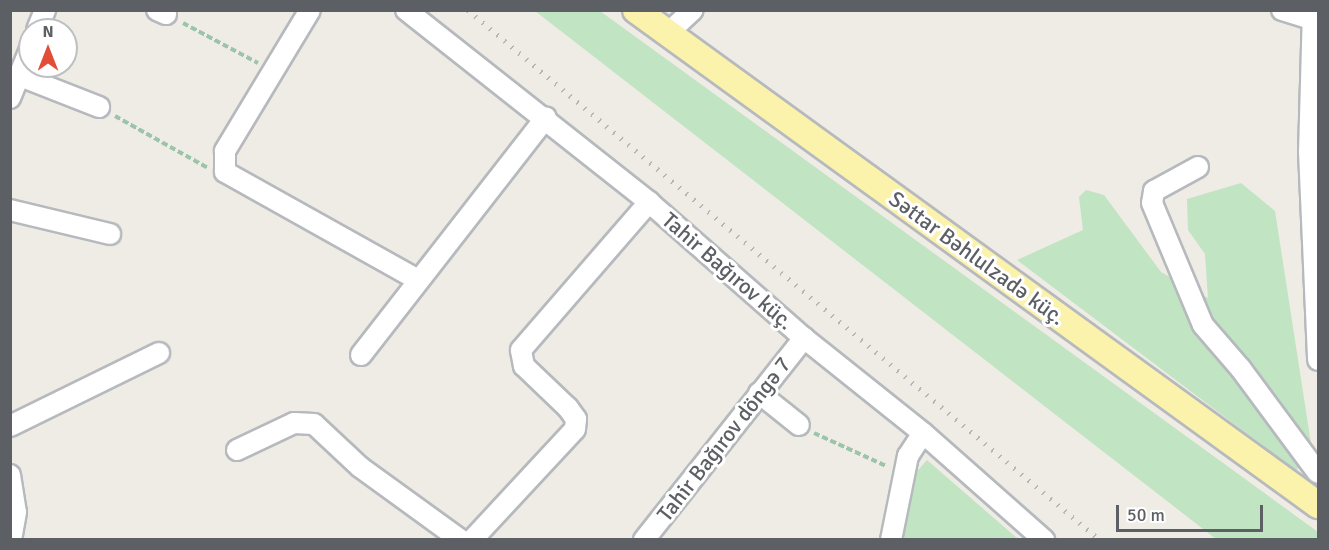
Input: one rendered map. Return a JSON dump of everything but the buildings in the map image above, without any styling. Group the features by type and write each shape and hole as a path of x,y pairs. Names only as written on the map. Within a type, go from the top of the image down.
{"main road":[{"name":"Səttar Bəhlulzadə küç.","path":"636,10 667,34 1315,487"}],"street":[{"path":"310,10 275,72 225,151 225,172 418,280"},
{"name":"Tahir Bağırov küç.","path":"406,10 546,117 649,202 804,338 923,433 1044,540"},
{"path":"667,34 693,10"},
{"path":"1282,10 1313,15 1310,210 1318,360"},
{"path":"10,98 19,78"},
{"path":"25,78 99,107"},
{"path":"361,355 546,117"},
{"path":"1198,167 1154,191 1152,203 1203,325 1242,369 1315,487"},
{"path":"472,540 575,429 576,419 568,408 524,366 521,350 649,202"},
{"path":"10,210 110,234"},
{"name":"Tahir Bağırov döngə 7","path":"644,540 804,338"},
{"path":"10,426 159,353"},
{"path":"759,393 799,424"},
{"path":"237,450 294,423 314,424 360,467 461,540"},
{"path":"891,540 908,456 923,433"},
{"path":"10,475 16,512 10,540"}],"path":[{"path":"161,12 275,72"},
{"path":"99,107 205,168 225,172"},
{"path":"799,424 852,453 904,472"}],"green space":[{"path":"535,11 600,11 1318,532 1318,539 1216,539"},
{"path":"1241,183 1275,211 1312,450 1296,471 1017,260 1083,230 1079,197 1086,190 1104,195 1161,272 1208,298 1205,254 1188,230 1187,199"},
{"path":"927,460 1018,539 900,540 913,476"}],"railway":[{"path":"468,10 1100,540"}]}
